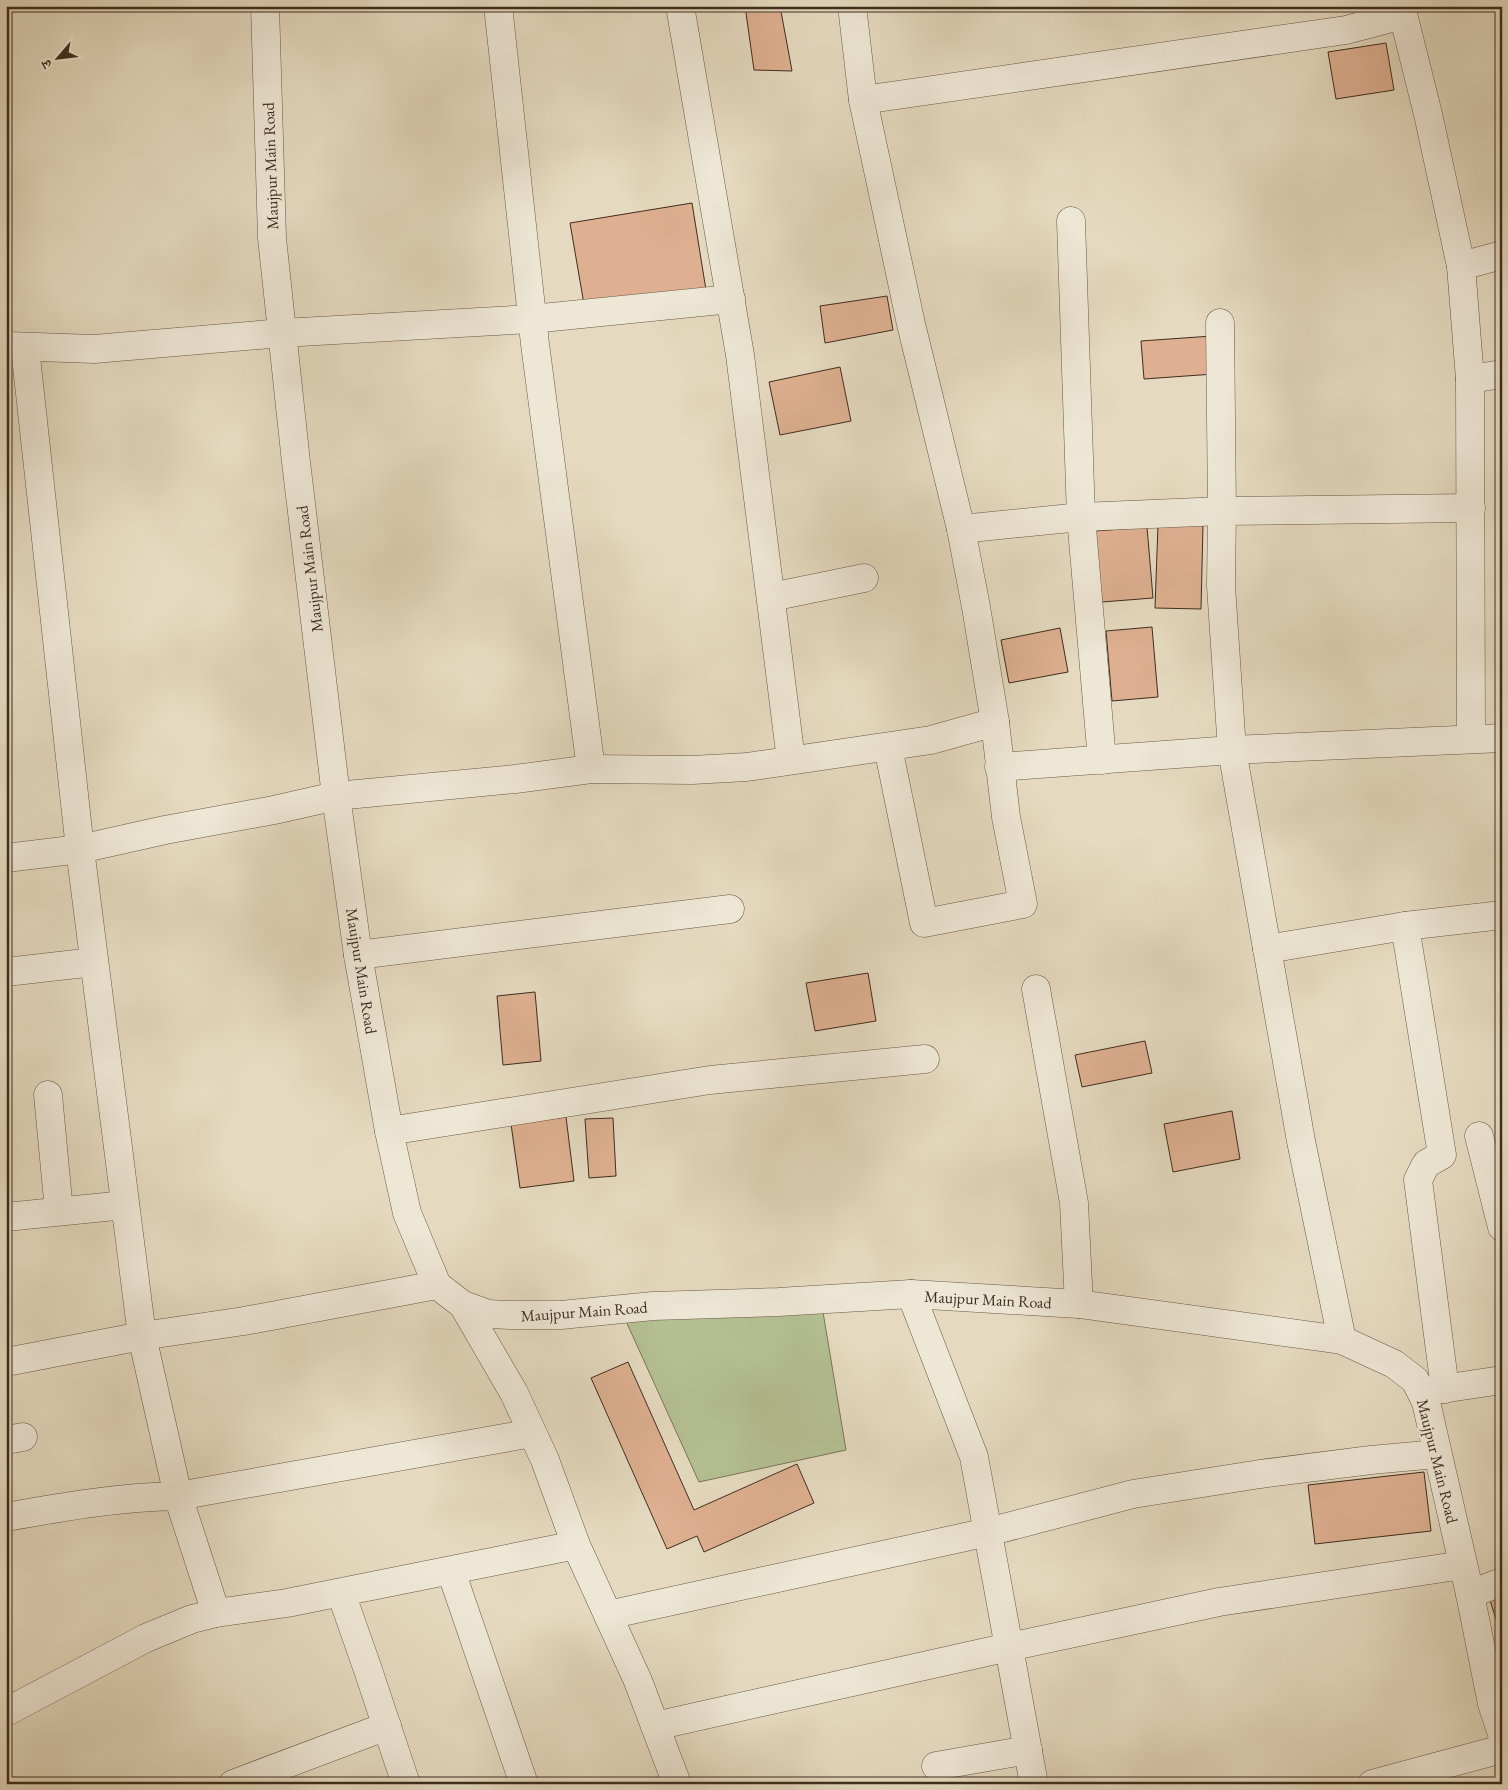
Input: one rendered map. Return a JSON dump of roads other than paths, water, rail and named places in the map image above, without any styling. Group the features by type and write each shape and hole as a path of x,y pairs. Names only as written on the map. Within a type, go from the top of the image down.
{"street":[{"name":"Maujpur Main Road","path":"265,6 272,238 297,472 336,796 358,955 389,1132 407,1213 437,1285 463,1305 488,1314 561,1315 653,1306 778,1302 911,1294 1079,1304 1342,1340 1394,1364 1415,1380 1433,1390 1426,1402 1463,1565 1497,1702 1502,1734"},
{"path":"498,6 532,320 591,769"},
{"path":"680,6 740,355 791,760"},
{"path":"852,6 863,100 911,324 960,529 976,607 995,722 1006,817 1023,904 924,923 888,746"},
{"path":"863,100 1346,30 1402,10 1428,114 1461,266 1470,378 1471,739"},
{"path":"1072,221 1081,517 1102,760"},
{"path":"1461,266 1502,255"},
{"path":"216,1614 178,1496 142,1336 16,347 94,349 282,333 532,320 731,299"},
{"path":"1220,323 1222,511 1220,586 1232,750 1301,1141 1342,1340"},
{"path":"1470,378 1502,374"},
{"path":"960,529 1081,517 1222,511 1470,508"},
{"path":"771,597 864,578"},
{"path":"6,858 80,849 336,796 515,779 591,769 692,770 747,766 931,740 995,722"},
{"path":"999,767 1232,750 1502,738"},
{"path":"358,955 730,909"},
{"path":"1267,949 1405,926 1502,915"},
{"path":"1405,926 1442,1155 1426,1164 1418,1180 1433,1390 1502,1380"},
{"path":"6,972 94,962"},
{"path":"1036,990 1074,1202 1079,1304"},
{"path":"389,1132 710,1080 925,1059"},
{"path":"48,1095 59,1212"},
{"path":"1479,1136 1502,1227"},
{"path":"6,1216 125,1204"},
{"path":"6,1362 142,1336 244,1321 437,1285"},
{"path":"911,1294 974,1457 1034,1784"},
{"path":"463,1305 514,1393 545,1460 576,1545 638,1681 677,1784"},
{"path":"6,1517 86,1503 146,1496 178,1496 532,1433"},
{"path":"608,1615 988,1532 1133,1494 1269,1473 1371,1460 1438,1454"},
{"path":"6,1712 146,1638 192,1619 341,1593 576,1545"},
{"path":"656,1726 1009,1646 1218,1602 1463,1565"},
{"path":"452,1571 524,1784"},
{"path":"1470,1594 1502,1582"},
{"path":"341,1593 406,1784"},
{"path":"233,1784 387,1726"},
{"path":"1372,1784 1502,1749"},
{"path":"936,1766 1028,1750"}]}
